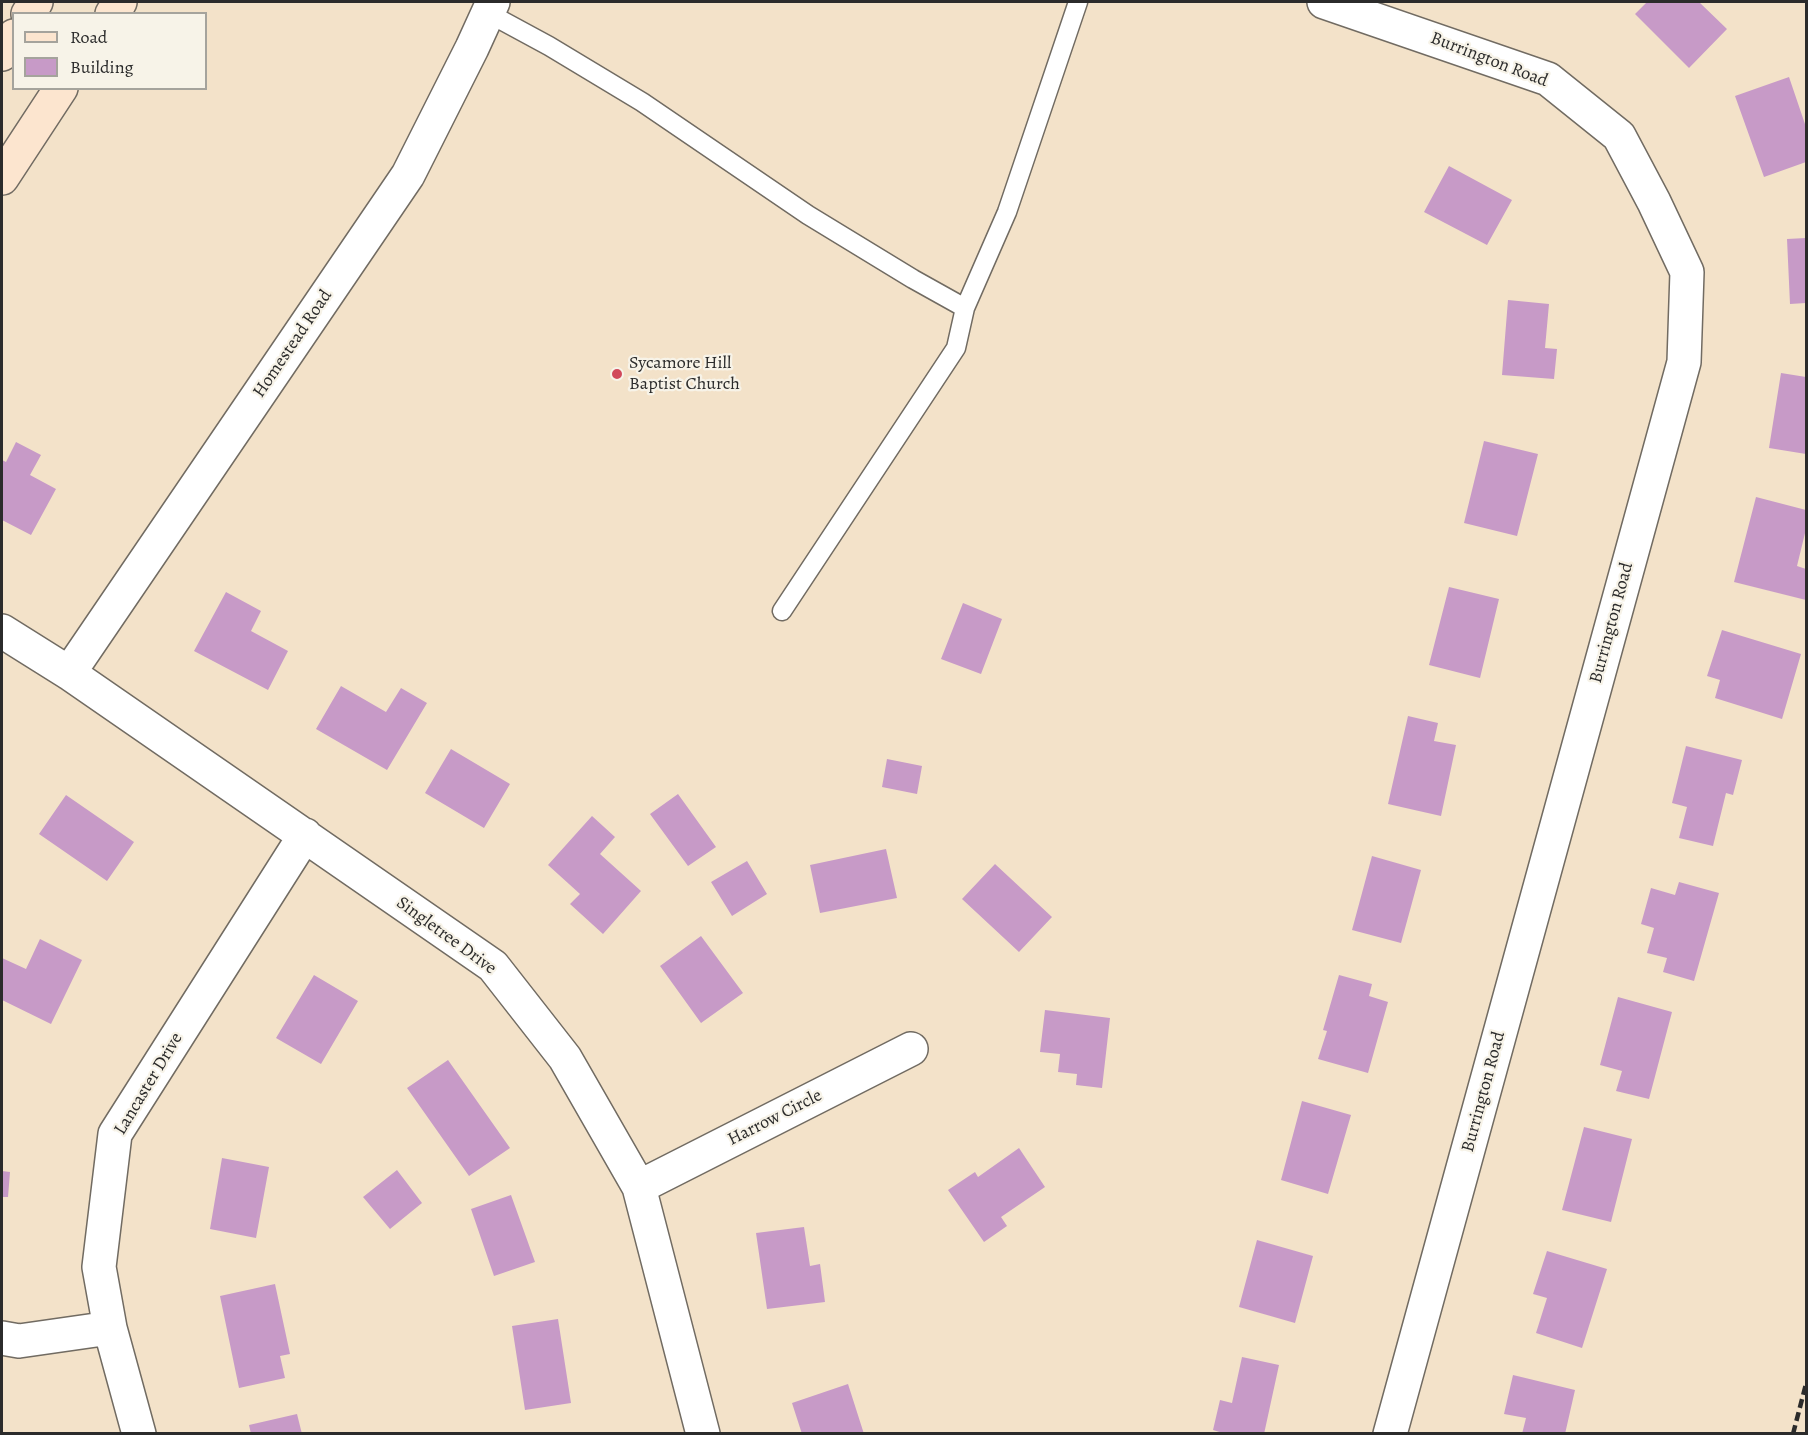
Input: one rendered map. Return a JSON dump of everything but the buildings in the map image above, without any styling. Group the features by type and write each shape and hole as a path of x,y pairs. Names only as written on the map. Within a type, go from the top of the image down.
{"main road":[{"path":"2,54 12,39"},
{"path":"2,178 61,90"}],"street":[{"name":"Burrington Road","path":"1324,2 1548,79 1619,136 1687,272 1684,362 1390,1434"},
{"name":"Homestead Road","path":"69,673 408,175 491,7"},
{"name":"Singletree Drive","path":"2,631 69,673 493,966 565,1058 639,1187 704,1434"},
{"name":"Lancaster Drive","path":"139,1434 110,1328 99,1267 115,1134 305,836"},
{"name":"Harrow Circle","path":"639,1187 911,1049"},
{"path":"2,1338 19,1341 110,1328"}],"lane":[{"path":"782,611 956,348 965,308 1007,212 1078,2"},
{"path":"491,7 549,46 634,97 808,215 965,308"}],"railway":[{"path":"1793,1434 1806,1384"}],"place":[{"name":"Sycamore Hill Baptist Church","path":"617,374"}]}
